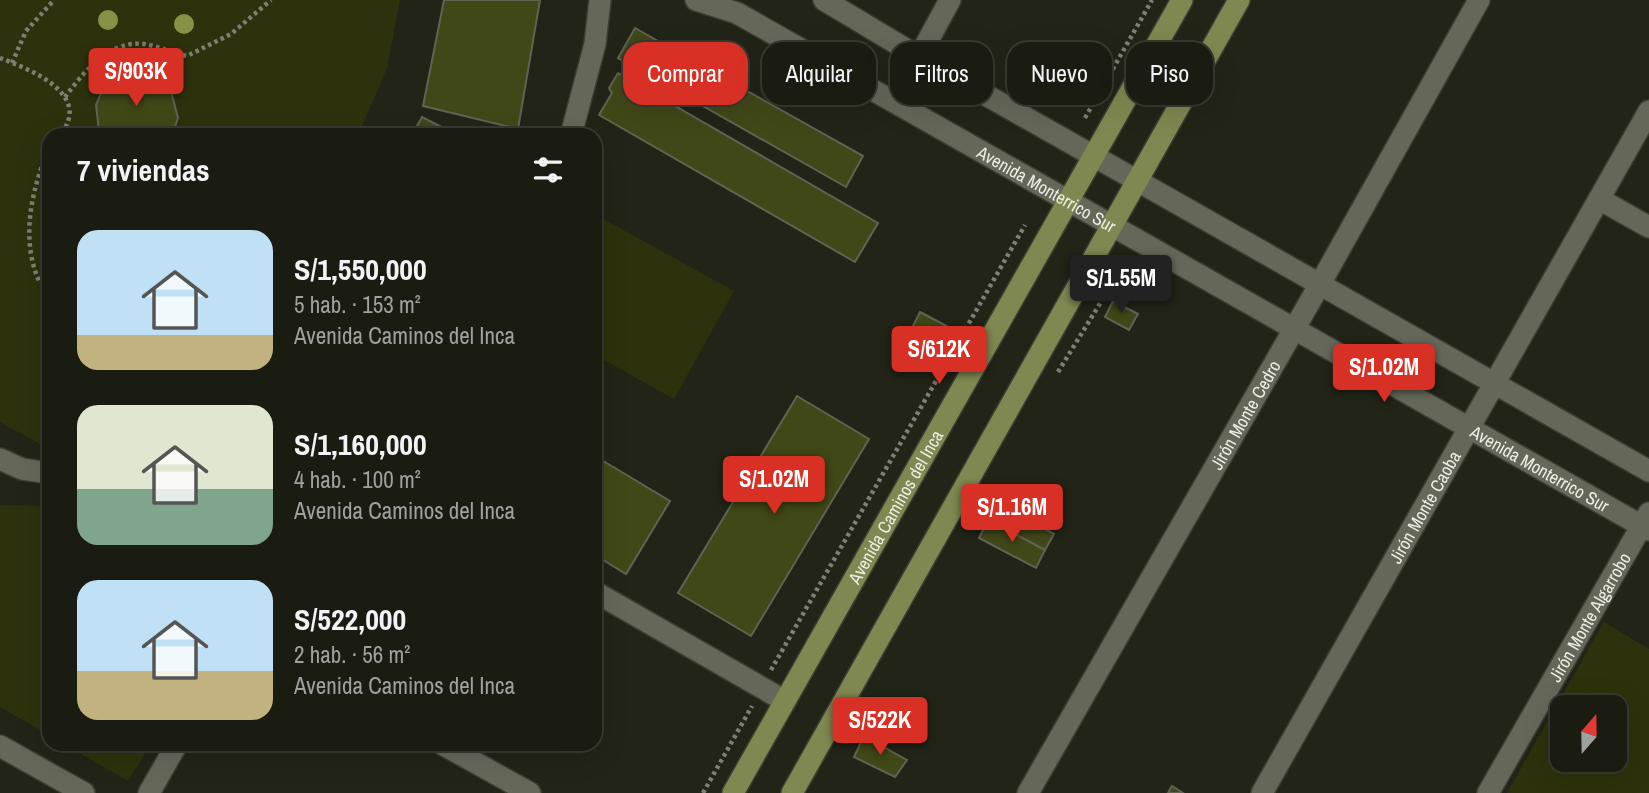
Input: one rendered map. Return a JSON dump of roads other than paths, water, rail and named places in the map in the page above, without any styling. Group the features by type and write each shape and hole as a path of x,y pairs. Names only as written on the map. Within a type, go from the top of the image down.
{"main road":[{"name":"Avenida Caminos del Inca","path":"733,793 1182,0"},
{"path":"792,793 1239,0"}],"street":[{"path":"573,128 596,44 600,0"},
{"name":"Avenida Monterrico Sur","path":"696,0 737,13 1469,428 1647,523"},
{"path":"824,0 894,42"},
{"path":"927,42 950,0"},
{"name":"Jirón Monte Cedro","path":"1028,793 1320,284 1479,0"},
{"path":"993,98 1649,471"},
{"name":"Jirón Monte Caoba","path":"1262,793 1649,111"},
{"path":"1599,199 1649,227"},
{"path":"0,459 22,469 42,472"},
{"name":"Jirón Monte Algarrobo","path":"1488,793 1647,523"},
{"path":"602,596 785,701"},
{"path":"0,746 84,793"},
{"path":"149,793 173,751"},
{"path":"455,751 530,793"}]}
